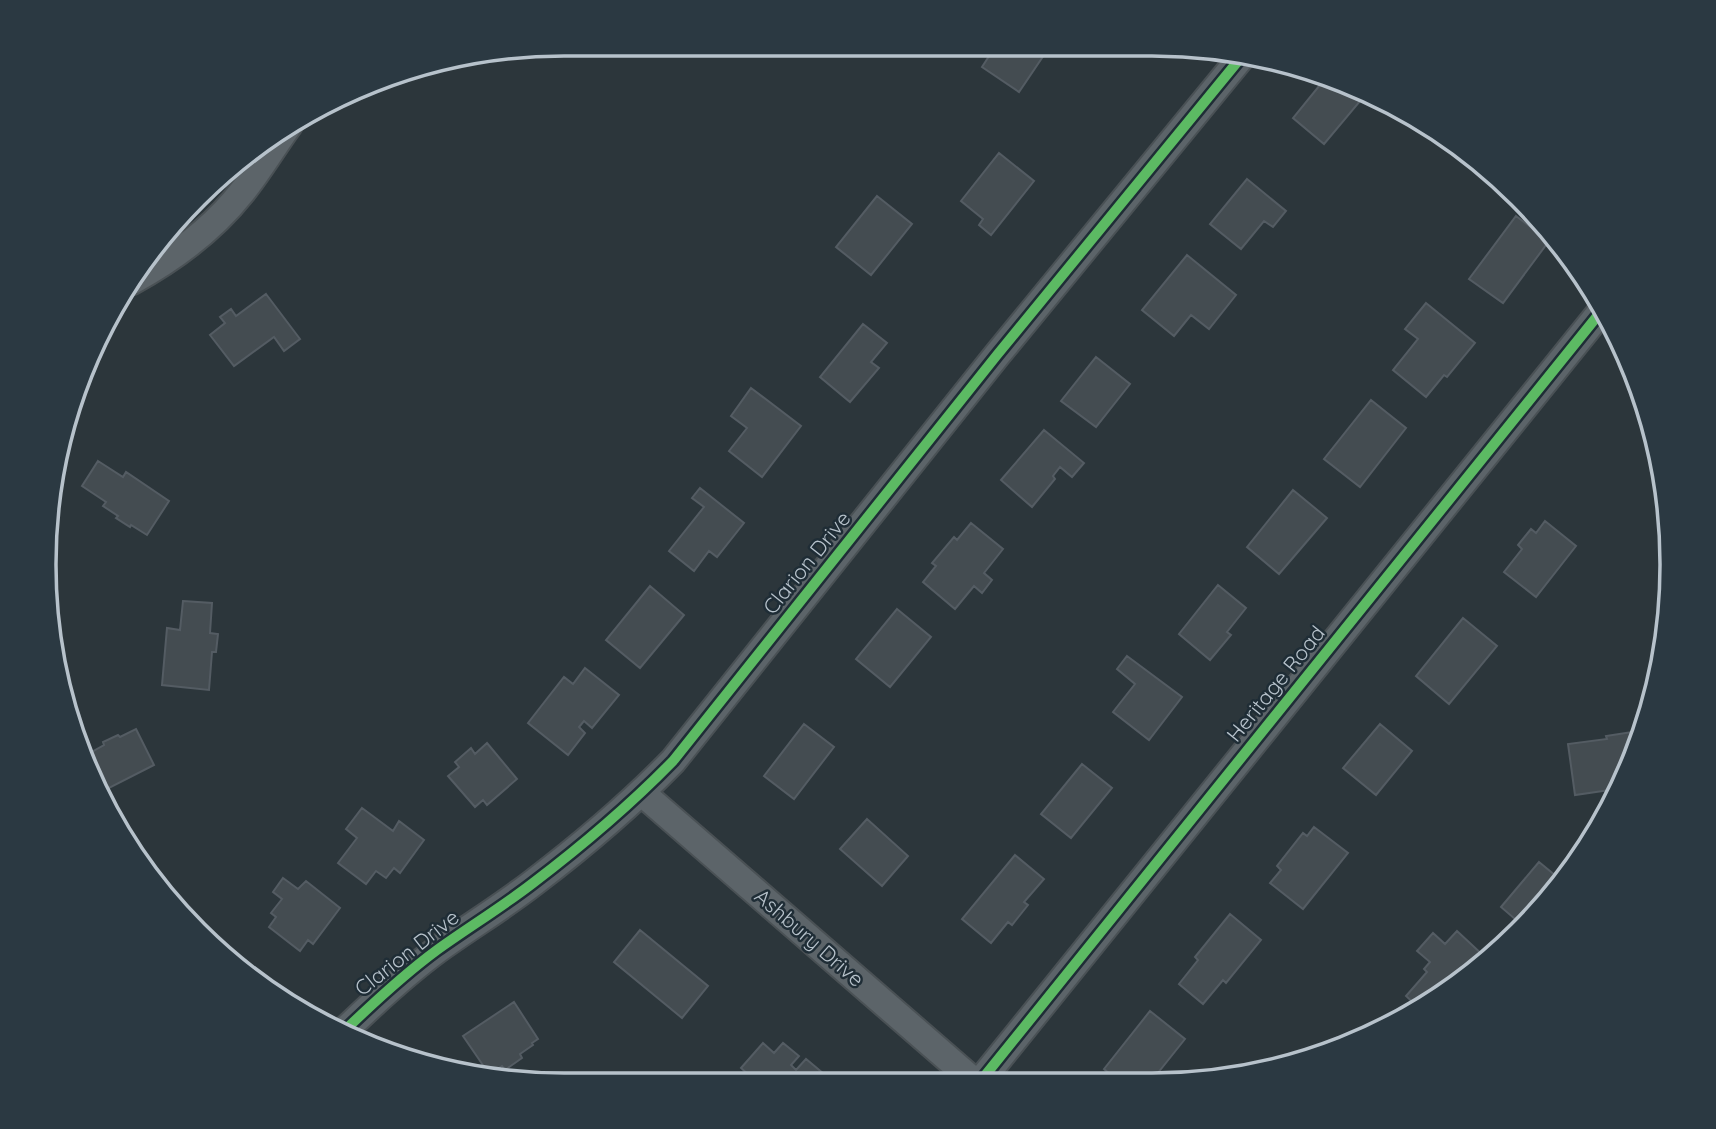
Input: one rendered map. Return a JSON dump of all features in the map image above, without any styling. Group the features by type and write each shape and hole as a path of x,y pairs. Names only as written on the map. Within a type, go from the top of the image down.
{"street":[{"name":"Clarion Drive","path":"350,1025 374,1001 436,951 531,885 585,843 642,793 673,761 997,355 1236,63"},
{"path":"150,271 174,257 210,227 242,192 272,149"},
{"name":"Heritage Road","path":"986,1073 1596,318"},
{"name":"Ashbury Drive","path":"642,793 966,1073"}],"building":[{"path":"989,56 1043,56 1019,92 982,67"},
{"path":"1320,85 1360,101 1324,144 1293,118"},
{"path":"999,153 1034,181 991,235 979,225 983,219 961,201"},
{"path":"1247,179 1286,211 1273,227 1264,221 1241,249 1210,224"},
{"path":"877,196 912,224 871,275 836,247"},
{"path":"1516,216 1535,231 1546,244 1503,303 1469,279"},
{"path":"1187,255 1236,295 1209,329 1191,315 1174,336 1142,310"},
{"path":"266,294 300,339 284,351 274,337 234,366 210,335 225,323 220,317 231,309 236,316"},
{"path":"1426,303 1475,343 1447,377 1444,375 1426,397 1393,370 1418,339 1405,329"},
{"path":"863,324 887,343 871,362 879,368 850,402 820,377"},
{"path":"1096,357 1130,384 1096,427 1061,401"},
{"path":"751,388 801,426 762,477 729,451 747,428 731,416"},
{"path":"1371,400 1406,428 1360,487 1324,459"},
{"path":"1044,430 1084,463 1072,477 1060,467 1053,476 1055,479 1032,507 1001,480"},
{"path":"98,461 123,477 126,472 169,501 147,535 116,518 118,516 103,506 106,502 82,486"},
{"path":"700,488 744,523 717,557 709,551 694,571 669,551 704,507 692,498"},
{"path":"1293,490 1327,518 1279,574 1247,547"},
{"path":"1545,521 1576,546 1536,597 1504,572 1522,549 1518,545 1531,529 1536,533"},
{"path":"971,523 1003,549 984,573 992,580 982,593 974,586 955,609 923,582 936,566 932,563 954,537 957,540"},
{"path":"1218,585 1246,608 1227,632 1231,635 1210,660 1179,634"},
{"path":"650,586 684,615 640,668 606,640"},
{"path":"183,601 212,603 210,633 218,634 216,652 212,652 209,690 162,685 167,628 180,630"},
{"path":"897,609 931,637 890,687 856,659"},
{"path":"1463,618 1497,646 1449,704 1416,676"},
{"path":"1127,656 1182,697 1149,740 1113,712 1135,684 1117,669"},
{"path":"585,668 619,695 592,728 584,721 579,727 585,733 568,755 528,723 564,677 573,684"},
{"path":"804,724 834,747 794,799 764,776"},
{"path":"1380,724 1412,751 1376,795 1343,768"},
{"path":"136,729 154,765 108,789 92,752 104,745 103,742 118,735 120,737"},
{"path":"1631,732 1608,789 1575,795 1568,744 1607,739 1606,736"},
{"path":"487,743 517,779 487,805 483,800 475,807 448,776 459,767 455,762 471,748 475,754"},
{"path":"1082,764 1112,788 1071,838 1041,814"},
{"path":"362,808 393,831 399,821 424,840 400,873 394,868 386,878 376,871 366,884 338,863 357,838 346,829"},
{"path":"867,819 908,856 882,886 840,849"},
{"path":"1314,827 1348,853 1303,909 1270,883 1281,870 1277,866 1303,833 1307,836"},
{"path":"1015,855 1044,879 1024,902 1028,905 1012,925 1008,922 991,943 962,919"},
{"path":"1539,862 1554,875 1515,919 1501,907"},
{"path":"283,878 298,889 306,881 340,908 313,944 308,940 300,951 269,927 276,917 271,913 282,899 273,892"},
{"path":"1230,914 1261,940 1226,983 1223,980 1203,1004 1179,984 1198,960 1195,957"},
{"path":"640,930 708,986 682,1018 614,962"},
{"path":"1457,931 1480,953 1412,1001 1406,996 1427,972 1424,969 1430,962 1417,951 1433,933 1445,944"},
{"path":"514,1002 538,1039 520,1054 522,1058 505,1070 502,1066 497,1069 484,1066 463,1036"},
{"path":"1150,1011 1185,1039 1158,1073 1109,1073 1104,1069"},
{"path":"763,1043 774,1053 783,1043 799,1056 791,1065 796,1070 806,1059 823,1073 747,1073 741,1068"}],"cycle path":[{"path":"350,1025 424,960 552,869 673,761 997,355 1236,63"},
{"path":"987,1073 1596,318"}]}
